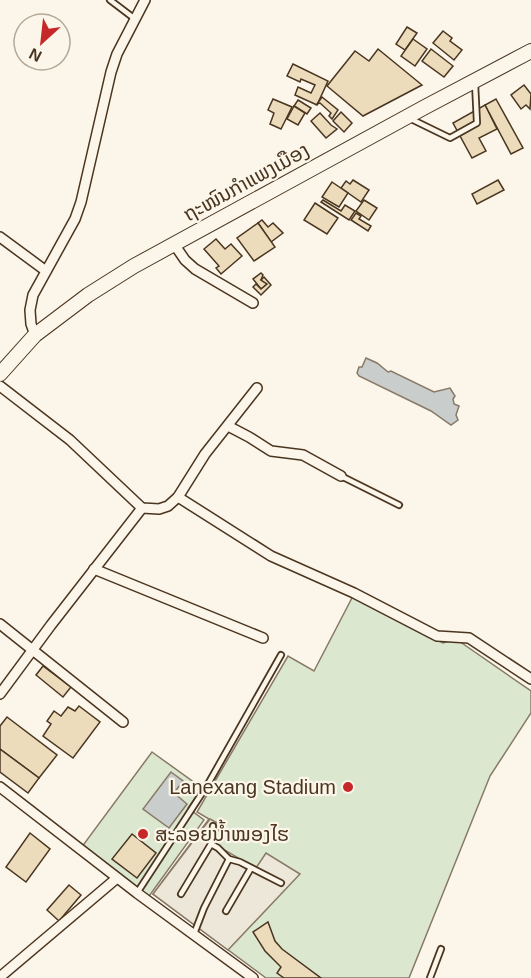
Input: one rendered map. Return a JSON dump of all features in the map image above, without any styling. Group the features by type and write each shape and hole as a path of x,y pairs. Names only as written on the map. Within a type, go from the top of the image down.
{"main road":[{"name":"ຖະໜົນກຳແພງເມືອງ","path":"0,374 35,335 88,295 134,266 407,116 531,51"}],"street":[{"path":"35,335 30,310 33,295 75,219 111,72 117,54 145,0"},
{"path":"0,237 46,271"},
{"path":"174,244 185,260 195,269 253,303"},
{"path":"0,386 70,440 142,508 159,509 168,507 178,497 205,454 257,388"},
{"path":"228,426 271,451 303,455 341,476"},
{"path":"178,497 271,556 354,593 437,636 469,638 531,679"},
{"path":"0,693 142,508"},
{"path":"94,569 263,638"},
{"path":"0,624 123,722"},
{"path":"2,792 253,978"},
{"path":"0,976 117,878"}],"lane":[{"path":"110,0 135,19"},
{"path":"407,116 450,138 477,123 475,80"},
{"path":"341,476 399,505"},
{"path":"136,892 208,783 281,654"},
{"path":"181,894 211,844 213,826"},
{"path":"211,844 229,859 281,883"},
{"path":"194,934 204,908 229,859"},
{"path":"226,911 251,868"},
{"path":"430,978 441,949"}],"green space":[{"name":"Lanexang Stadium","path":"353,596 443,643 456,639 531,691 531,713 490,776 409,978 266,978 153,894 209,819 197,812 288,656 314,671"},
{"name":"ສະລອຍນ້ຳໝອງໄຮ","path":"152,752 202,788 188,808 204,820 147,899 81,848"}],"shaded area":[{"path":"366,358 388,372 391,371 434,392 450,388 455,396 454,404 459,406 456,415 458,420 451,425 431,411 359,376 357,373 359,367 362,367"},
{"path":"171,772 183,781 174,793 187,804 169,828 143,809"},
{"path":"210,819 221,825 212,843 256,868 266,853 300,874 228,950 153,894"}],"building":[{"path":"407,27 417,33 405,50 396,44"},
{"path":"443,31 452,38 450,41 462,50 454,60 433,43"},
{"path":"413,39 427,49 415,66 401,56"},
{"path":"378,49 422,85 363,116 327,86 355,51 369,61"},
{"path":"431,49 453,66 444,77 422,61"},
{"path":"293,64 328,81 317,105 295,95 298,87 311,93 315,85 287,76"},
{"path":"524,85 531,94 530,109 526,105 521,109 511,95"},
{"path":"322,97 338,110 332,119 329,116 331,113 320,103 317,104"},
{"path":"273,99 292,107 281,129 270,124 274,113 268,110"},
{"path":"496,99 523,148 511,154 485,105"},
{"path":"298,100 311,108 307,114 294,106"},
{"path":"485,105 497,129 479,138 486,151 472,158 453,123"},
{"path":"294,106 305,113 298,125 287,119"},
{"path":"341,112 352,123 344,132 333,121"},
{"path":"320,113 337,129 326,138 311,121"},
{"path":"353,180 369,190 361,202 341,188 346,181 350,184"},
{"path":"498,180 504,190 477,204 472,194"},
{"path":"332,182 348,193 339,207 322,197"},
{"path":"323,200 341,211 345,205 355,211 349,220 321,202"},
{"path":"364,200 377,208 369,220 356,211"},
{"path":"315,203 338,218 327,234 304,220"},
{"path":"356,213 361,216 359,219 371,226 368,231 351,220"},
{"path":"262,220 268,227 273,223 283,233 271,242 258,223"},
{"path":"258,223 275,247 254,261 237,238"},
{"path":"216,239 225,249 231,244 242,256 221,274 216,268 219,266 204,249"},
{"path":"261,273 263,275 261,280 267,284 261,289 253,279"},
{"path":"264,277 271,285 261,295 253,287 256,284 261,289 267,284 261,280"},
{"path":"43,666 71,687 63,697 36,675"},
{"path":"79,706 100,722 73,758 43,736 51,724 47,721 54,711 61,716 68,707 75,711"},
{"path":"7,717 57,755 39,778 0,749 0,726"},
{"path":"0,749 39,778 28,793 0,772"},
{"path":"30,833 50,849 26,882 6,867"},
{"path":"132,834 156,853 137,878 112,859"},
{"path":"69,885 81,895 59,921 47,910"},
{"path":"268,922 275,941 282,949 321,978 284,978 277,973 281,967 265,951 253,932"}],"place":[{"name":"Lanexang Stadium","path":"348,787"},
{"name":"ສະລອຍນ້ຳໝອງໄຮ","path":"143,834"}]}
